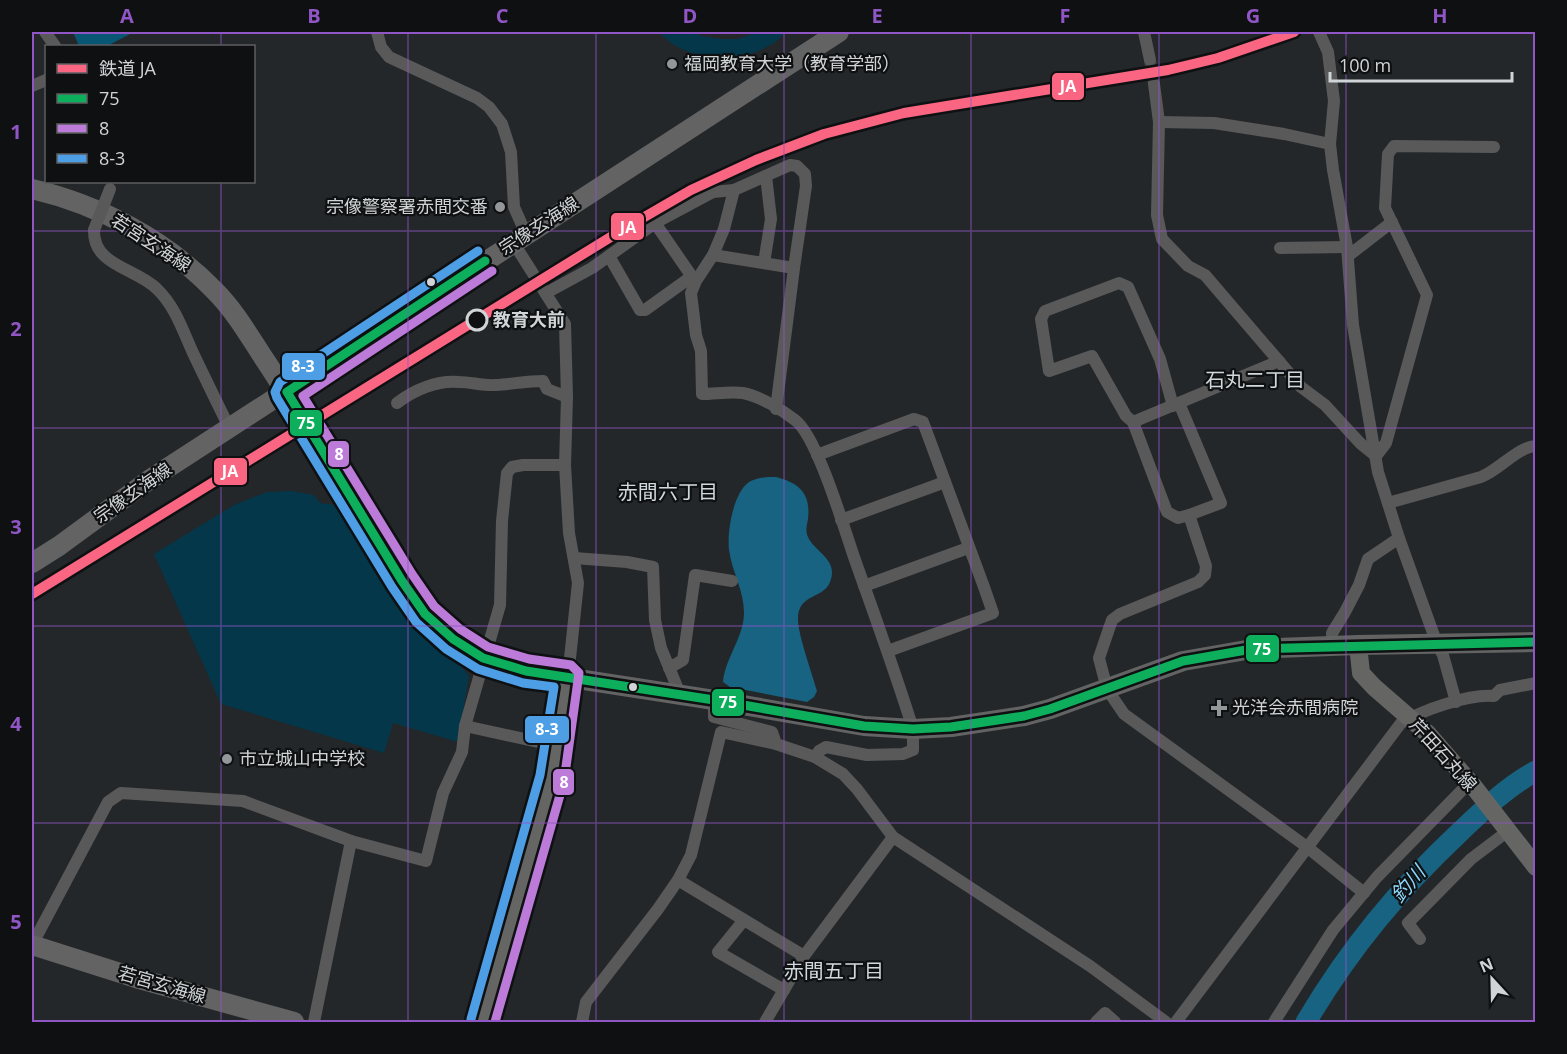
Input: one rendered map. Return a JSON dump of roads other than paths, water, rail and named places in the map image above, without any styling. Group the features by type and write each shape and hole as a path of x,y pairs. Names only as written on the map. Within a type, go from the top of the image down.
{"main road":[{"name":"宗像玄海線","path":"32,563 149,480 839,32"},
{"name":"若宮玄海線","path":"32,189 87,205 113,218 187,264 216,292 241,324 287,392 402,581 425,614 453,639 483,658 525,671 680,694 864,726 914,729 987,723 1024,716 1183,661 1252,649 1536,642"},
{"name":"芹田石丸線","path":"1358,645 1360,673 1428,733 1472,784 1536,867"},
{"path":"483,1023 552,778 568,677"},
{"name":"若宮玄海線","path":"32,945 136,978 294,1023"}],"street":[{"path":"45,32 53,45"},
{"path":"377,32 381,47 389,57 477,98 489,107 502,124 512,152 514,207 528,266 565,324 567,397 565,465 569,533 578,584 568,677"},
{"path":"1144,32 1150,60"},
{"path":"1319,32 1328,52 1334,101 1330,144 1347,251 1353,325 1378,472 1399,538 1443,656 1456,702"},
{"path":"1154,84 1159,122 1157,215 1162,239 1188,266 1205,275 1301,387 1325,405 1360,443 1376,456"},
{"path":"1159,122 1214,123 1330,144"},
{"path":"1376,456 1386,443 1427,295 1385,208 1388,154 1394,146 1494,147"},
{"path":"545,291 592,268 655,223 713,192 734,190 790,165 798,165 804,174 806,186 776,409"},
{"path":"764,263 771,219 766,176"},
{"path":"113,185 94,230 94,240 98,249 107,261 149,281 167,299 230,429"},
{"path":"609,256 640,310 645,309 693,279 712,255 724,229 734,190"},
{"path":"1280,248 1347,251 1392,222"},
{"path":"655,223 693,279 692,293 700,351 702,394 743,393 770,403 796,420 806,431 841,520 914,729 913,750 903,754 867,755 826,747 815,757"},
{"path":"712,255 794,268"},
{"path":"1119,283 1128,287 1160,359 1176,404 1221,503 1178,518 1167,512 1133,422 1126,416 1092,356 1050,371 1041,319 1045,311 1119,283"},
{"path":"1133,422 1279,361"},
{"path":"397,402 426,387 457,381 478,385 497,385 520,381 543,381 547,389 567,397"},
{"path":"817,455 914,418 923,422 993,614 888,651"},
{"path":"1388,503 1481,477 1493,472 1522,449 1536,446"},
{"path":"32,945 108,802 121,793 243,801 351,841 426,861 443,794 462,752 465,726 500,605 502,521 507,473 512,467 523,465 565,465"},
{"path":"841,520 945,482"},
{"path":"1190,515 1206,566 1205,575 1198,582 1120,614 1112,620 1099,658 1107,688 1124,714 1307,847 1364,893"},
{"path":"1332,646 1332,633 1354,594 1368,559 1399,538"},
{"path":"864,586 968,548"},
{"path":"574,558 627,561 653,567 655,620 661,648 680,694"},
{"path":"669,668 683,660 695,575 732,581"},
{"path":"1176,1023 1401,723 1456,702 1480,695 1494,696 1500,690 1536,683"},
{"path":"714,700 714,717 772,732 776,744"},
{"path":"465,726 557,746"},
{"path":"582,1023 586,1002 637,938 678,880 691,855 721,732 776,744 815,757 843,774 893,837 1090,966 1166,1023"},
{"path":"1274,1023 1333,930 1364,893 1472,784"},
{"path":"1420,939 1408,923 1471,859 1508,831"},
{"path":"765,1023 804,956 893,837"},
{"path":"314,1023 351,841"},
{"path":"678,880 804,956"},
{"path":"744,920 718,952 784,990"},
{"path":"1096,1023 1105,1013 1115,1023"}],"waterway":[{"name":"釣川","path":"1306,1022 1340,969 1376,921 1416,875 1487,806 1536,771"}],"tunnel":[{"path":"1150,60 1154,84"}],"rail line":[{"name":"JA","path":"32,594 622,230 691,190 756,160 824,134 904,113 1168,70 1218,58 1294,32"}],"place":[{"name":"福岡教育大学（教育学部）","path":"672,64"},
{"name":"宗像警察署赤間交番","path":"500,207"},
{"name":"教育大前","path":"477,320"},
{"name":"光洋会赤間病院","path":"1219,708"},
{"name":"市立城山中学校","path":"227,759"}],"district":[{"name":"石丸二丁目","path":"1255,380"},
{"name":"赤間六丁目","path":"668,492"},
{"name":"赤間五丁目","path":"834,971"}]}
